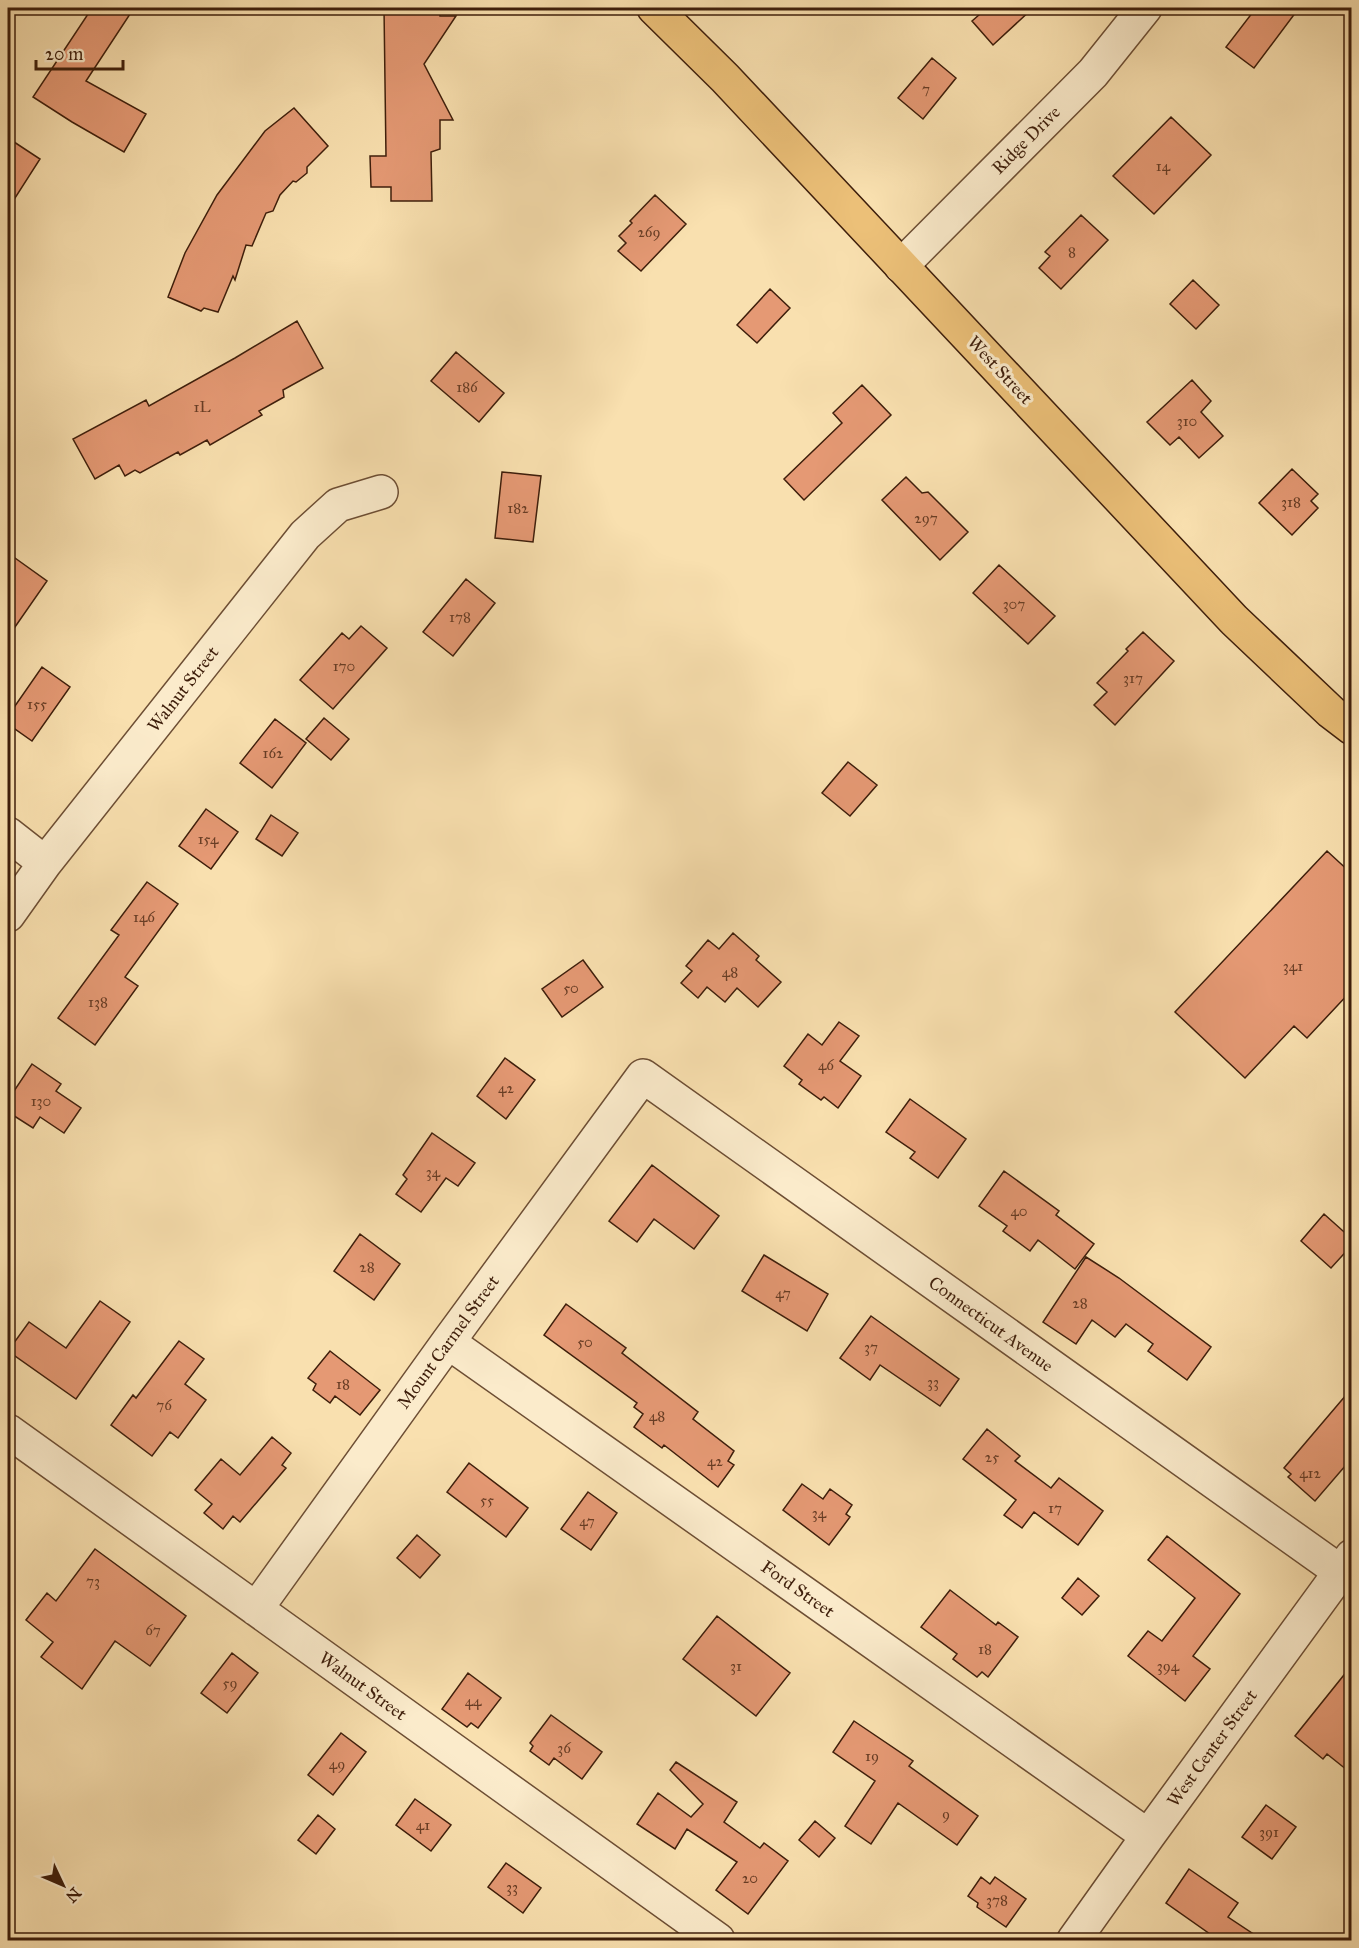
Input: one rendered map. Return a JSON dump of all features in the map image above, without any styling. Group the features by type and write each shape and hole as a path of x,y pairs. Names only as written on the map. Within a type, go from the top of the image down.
{"main road":[{"name":"West Street","path":"654,8 725,78 1234,620 1331,712 1352,728"}],"street":[{"name":"Ridge Drive","path":"901,266 1093,73 1145,8"},
{"name":"Walnut Street","path":"8,915 45,863 305,535 338,505 381,492"},
{"path":"8,834 45,863"},
{"name":"Mount Carmel Street","path":"256,1609 447,1342 643,1076"},
{"name":"Connecticut Avenue","path":"643,1076 1347,1570"},
{"name":"Ford Street","path":"447,1342 1148,1836"},
{"name":"Walnut Street","path":"10,1437 256,1609 718,1941"},
{"name":"West Center Street","path":"1074,1941 1148,1836 1347,1570"}],"building":[{"path":"92,8 134,8 86,81 146,114 124,152 33,97"},
{"path":"384,8 440,8 440,16 456,16 424,64 453,120 440,120 440,149 431,152 432,201 391,201 391,187 371,187 370,156 386,156"},
{"path":"987,8 1033,8 993,45 972,21"},
{"path":"1256,8 1299,8 1254,68 1226,47"},
{"path":"932,58 956,78 923,119 898,98"},
{"path":"294,108 328,146 307,167 307,173 296,182 293,181 280,195 273,211 266,213 252,246 246,245 235,280 233,276 218,312 204,308 201,311 168,297 185,253 217,195 265,131"},
{"path":"1171,117 1211,155 1154,214 1113,176"},
{"path":"8,138 40,159 8,209"},
{"path":"655,195 686,224 641,271 618,251 626,243 619,236"},
{"path":"1081,215 1108,240 1061,289 1039,268 1050,256 1045,252"},
{"path":"1193,280 1219,305 1196,329 1170,304"},
{"path":"770,289 790,308 757,343 737,325"},
{"path":"297,321 323,368 283,390 284,397 259,411 262,415 210,445 207,440 180,455 178,452 140,473 135,470 125,476 119,465 95,479 73,439 146,400 149,406"},
{"path":"456,352 504,393 479,422 431,381"},
{"path":"1192,380 1211,401 1201,412 1223,436 1199,458 1179,437 1170,445 1147,422"},
{"path":"862,385 891,415 804,500 784,479 842,423 833,413"},
{"path":"1292,469 1318,494 1311,501 1318,508 1292,535 1259,503"},
{"path":"502,472 541,476 533,542 495,538"},
{"path":"906,477 922,493 928,492 968,532 940,560 882,500"},
{"path":"8,553 47,581 8,637"},
{"path":"999,565 1055,616 1028,644 973,593"},
{"path":"466,579 495,603 453,656 423,632"},
{"path":"361,626 387,648 333,709 300,680 342,633 349,639"},
{"path":"1143,632 1174,661 1115,725 1094,705 1107,692 1097,683"},
{"path":"42,667 70,687 32,741 8,724 8,716"},
{"path":"324,718 349,739 331,760 306,739"},
{"path":"275,719 306,743 272,788 240,763"},
{"path":"848,762 877,785 850,816 822,793"},
{"path":"206,809 238,832 211,869 179,846"},
{"path":"271,815 298,833 282,856 256,839"},
{"path":"1327,851 1352,874 1352,990 1307,1038 1294,1026 1245,1078 1175,1012"},
{"path":"147,882 178,904 125,977 138,986 95,1045 58,1018 119,935 111,930"},
{"path":"733,933 759,956 756,960 781,982 758,1007 737,988 725,1002 707,987 698,998 681,983 692,971 686,966 708,940 719,949"},
{"path":"583,960 603,987 562,1017 542,989"},
{"path":"839,1022 859,1036 840,1061 861,1076 838,1108 824,1097 821,1100 799,1084 802,1080 784,1066 808,1034 822,1045"},
{"path":"505,1058 535,1080 506,1119 477,1096"},
{"path":"32,1064 61,1084 56,1091 81,1108 64,1133 40,1117 33,1128 8,1112 8,1100"},
{"path":"910,1099 966,1139 938,1178 910,1158 915,1152 886,1132"},
{"path":"432,1133 475,1163 458,1186 446,1178 421,1212 396,1194 407,1179 403,1175"},
{"path":"652,1165 719,1216 694,1249 654,1219 637,1242 609,1221"},
{"path":"1004,1171 1059,1211 1056,1215 1094,1244 1075,1269 1038,1240 1030,1251 1003,1231 1007,1226 979,1206"},
{"path":"1324,1214 1352,1239 1352,1245 1331,1268 1301,1241"},
{"path":"360,1234 400,1264 374,1300 334,1271"},
{"path":"764,1255 828,1294 807,1331 742,1291"},
{"path":"1086,1257 1119,1278 1211,1347 1187,1380 1148,1351 1153,1344 1126,1324 1115,1337 1092,1320 1076,1344 1043,1322"},
{"path":"100,1301 130,1322 76,1399 8,1351 29,1322 66,1348"},
{"path":"566,1304 626,1348 622,1353 698,1412 693,1419 734,1451 728,1461 734,1465 718,1487 664,1445 662,1448 634,1427 643,1414 634,1407 637,1403 544,1335"},
{"path":"871,1316 959,1379 940,1406 880,1365 870,1380 840,1358"},
{"path":"179,1341 204,1359 185,1384 206,1400 178,1438 170,1432 152,1456 111,1425 133,1395 136,1398"},
{"path":"330,1351 380,1390 360,1415 335,1396 330,1403 313,1390 316,1384 308,1378"},
{"path":"1352,1388 1352,1458 1315,1501 1288,1477 1291,1474 1284,1468"},
{"path":"987,1429 1020,1456 1015,1461 1051,1488 1059,1478 1103,1511 1078,1545 1034,1512 1022,1528 1004,1515 1016,1500 963,1459"},
{"path":"272,1437 291,1453 282,1465 286,1468 240,1522 233,1516 223,1529 204,1513 212,1504 195,1490 221,1459 240,1475"},
{"path":"469,1463 528,1508 506,1537 447,1492"},
{"path":"802,1484 823,1499 830,1489 852,1505 846,1514 850,1517 829,1545 783,1510"},
{"path":"588,1492 617,1513 591,1550 561,1529"},
{"path":"417,1535 440,1555 420,1578 397,1558"},
{"path":"1167,1536 1240,1594 1193,1656 1210,1669 1185,1701 1128,1656 1148,1631 1162,1641 1195,1598 1148,1560"},
{"path":"95,1549 186,1616 150,1666 115,1641 82,1689 41,1657 53,1642 26,1620 47,1593 56,1601"},
{"path":"1078,1578 1099,1596 1082,1615 1062,1598"},
{"path":"950,1590 996,1625 998,1622 1018,1637 988,1677 982,1672 977,1677 953,1659 957,1654 921,1627"},
{"path":"717,1616 790,1673 756,1716 683,1659"},
{"path":"232,1653 258,1673 227,1713 201,1693"},
{"path":"1352,1665 1352,1774 1327,1754 1323,1759 1295,1736"},
{"path":"468,1673 501,1698 478,1728 471,1723 467,1727 442,1709"},
{"path":"551,1715 602,1752 582,1779 554,1758 549,1765 530,1751 533,1746 530,1743"},
{"path":"854,1721 913,1761 909,1766 978,1816 957,1845 898,1803 871,1844 845,1826 875,1781 833,1752"},
{"path":"341,1733 366,1752 333,1795 308,1775"},
{"path":"676,1762 737,1802 724,1822 760,1848 764,1843 788,1861 748,1914 716,1890 737,1862 687,1829 675,1849 637,1824 658,1793 691,1817 703,1804 670,1770"},
{"path":"415,1799 451,1825 431,1851 396,1825"},
{"path":"1266,1805 1296,1827 1272,1859 1242,1837"},
{"path":"318,1815 335,1829 316,1854 298,1840"},
{"path":"815,1821 835,1838 819,1857 799,1840"},
{"path":"506,1863 541,1888 523,1913 488,1887"},
{"path":"1189,1869 1238,1903 1228,1917 1264,1941 1220,1941 1166,1903"},
{"path":"981,1877 990,1884 995,1877 1026,1899 1006,1927 977,1907 978,1903 968,1896"}]}
